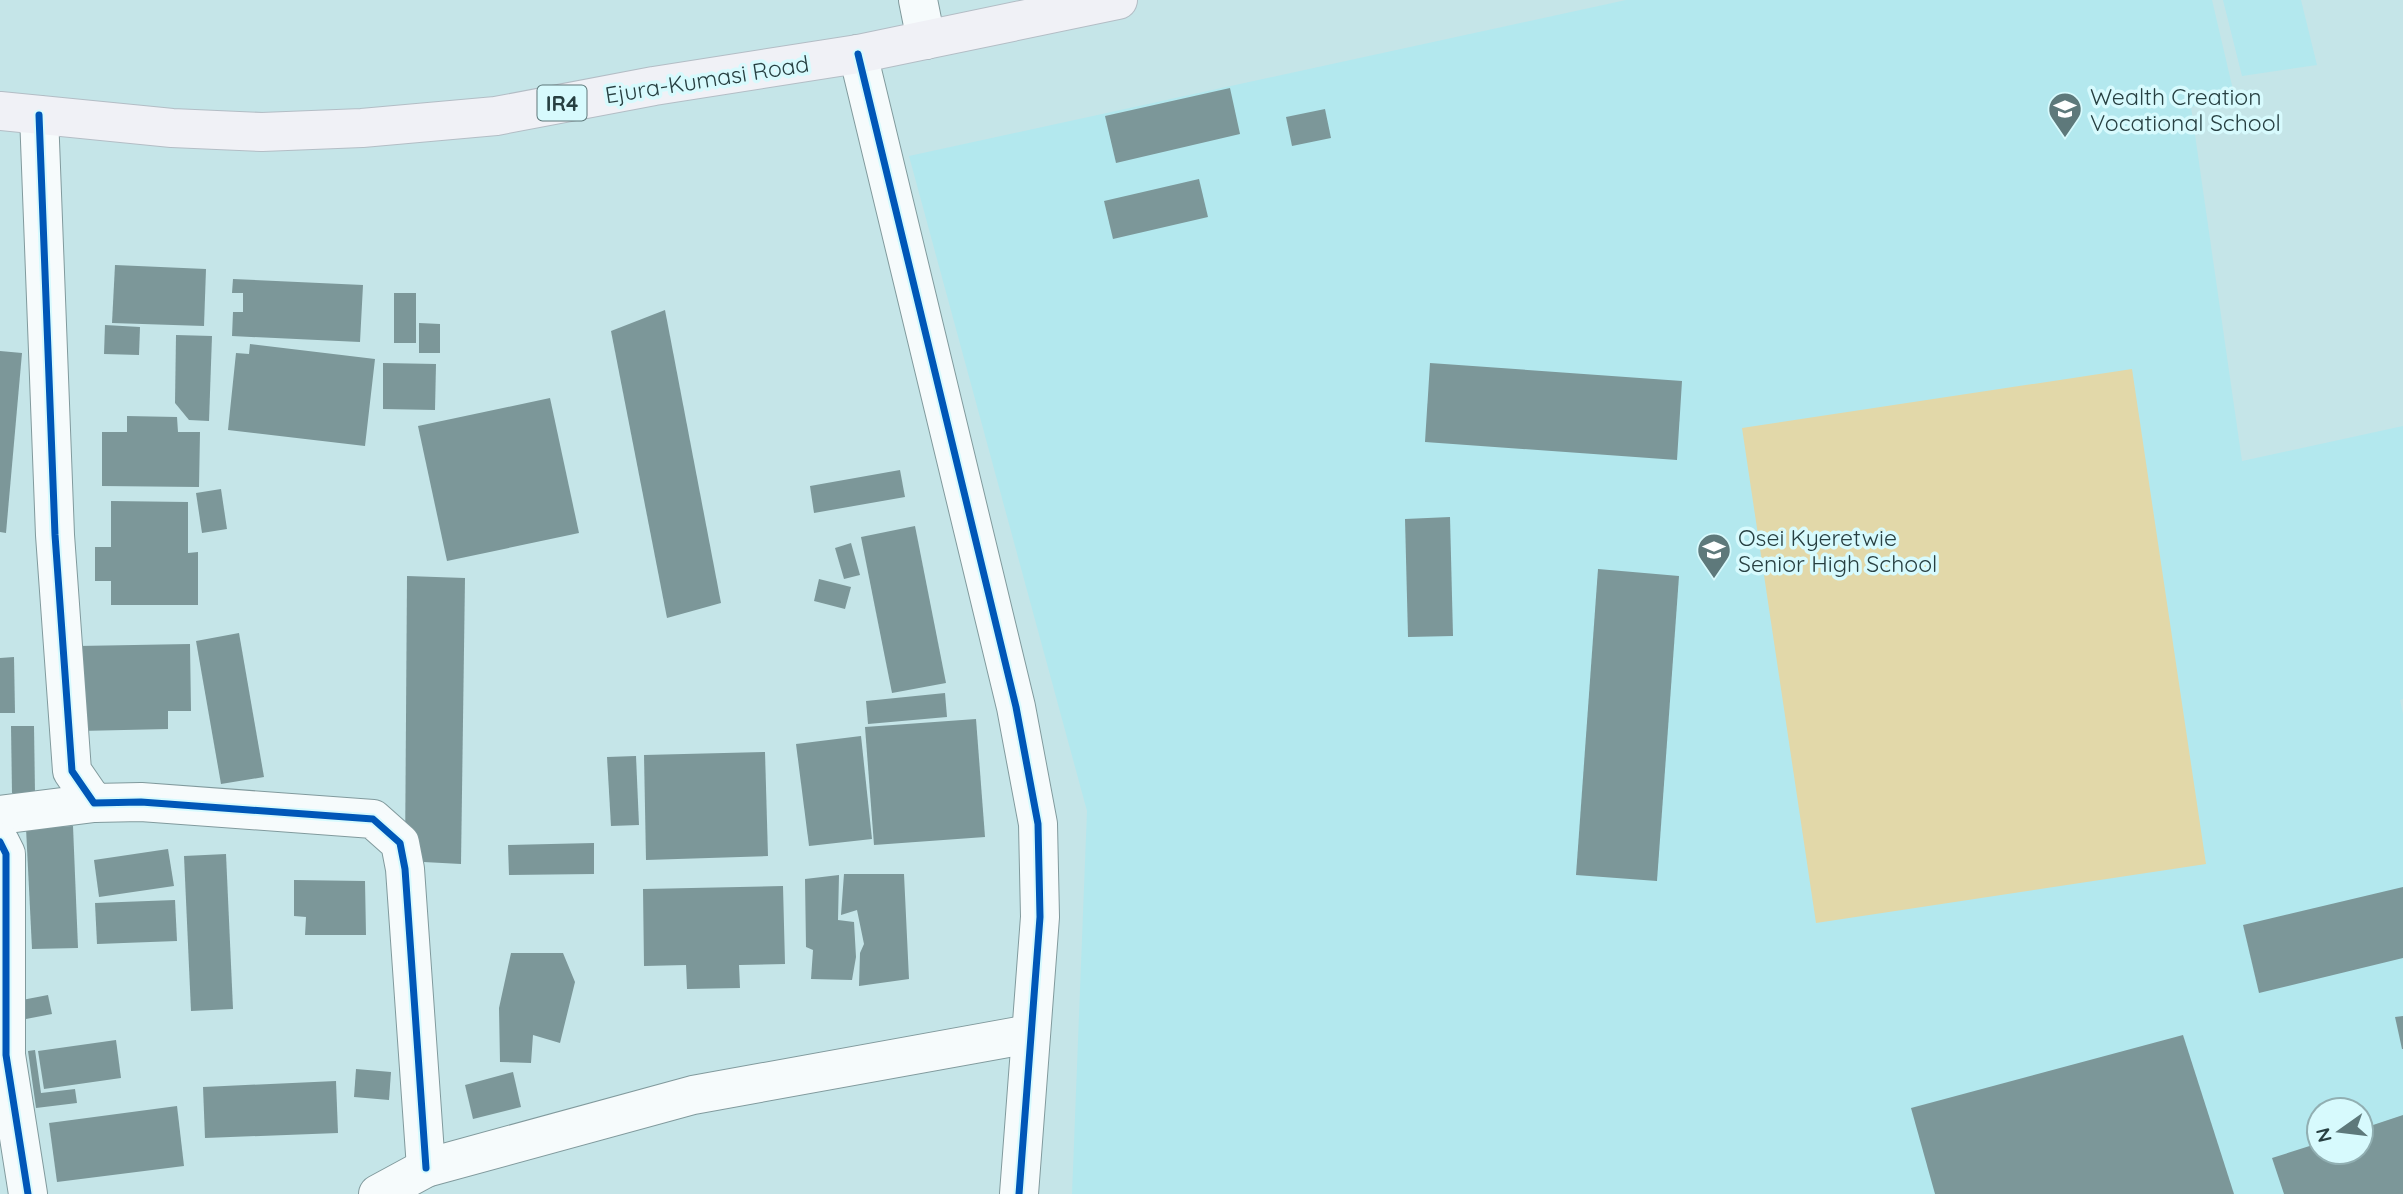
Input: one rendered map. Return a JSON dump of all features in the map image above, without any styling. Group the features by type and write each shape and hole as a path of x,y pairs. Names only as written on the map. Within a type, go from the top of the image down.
{"main road":[{"name":"Ejura-Kumasi Road","path":"0,111 172,128 262,132 362,128 496,116 654,86 858,54 1118,0"}],"street":[{"path":"918,0 926,40"},
{"path":"858,54 1016,707 1038,824 1040,917 1019,1194"},
{"path":"39,115 55,535 72,771 94,803"},
{"path":"0,815 94,803 141,802 373,819 400,843 405,869 426,1167"},
{"path":"0,842 6,854 6,1055 28,1194"},
{"path":"378,1194 426,1167 693,1095 1030,1034"}],"shaded area":[{"name":"Osei Kyeretwie Senior High School","path":"1626,0 2212,0 2234,94 2191,107 2242,461 2403,426 2403,699 2400,700 2403,714 2403,1194 1072,1194 1087,811 909,156"},
{"path":"2223,0 2301,0 2317,65 2242,76"},
{"path":"2132,369 2206,864 1816,923 1742,428"}],"building":[{"path":"1230,88 1240,134 1116,163 1105,116"},
{"path":"1325,109 1331,138 1292,146 1286,117"},
{"path":"1199,179 1208,217 1113,239 1104,201"},
{"path":"115,265 206,269 204,326 112,323"},
{"path":"233,279 363,285 360,342 232,336 233,312 243,312 243,293 232,293"},
{"path":"394,293 416,293 416,343 394,343"},
{"path":"665,310 721,603 667,618 611,331"},
{"path":"419,323 440,324 440,353 419,353"},
{"path":"105,325 140,327 139,355 104,354"},
{"path":"176,335 212,336 209,421 189,420 175,403"},
{"path":"250,344 375,359 365,446 228,430 236,353 249,354"},
{"path":"0,351 22,353 6,533 0,532"},
{"path":"383,363 436,364 435,410 383,409"},
{"path":"1430,363 1682,381 1677,460 1425,442"},
{"path":"550,398 579,533 447,561 418,426"},
{"path":"127,416 177,417 178,432 200,432 199,487 102,486 102,432 127,432"},
{"path":"900,470 905,497 814,513 810,486"},
{"path":"221,489 227,529 202,533 196,493"},
{"path":"111,501 188,502 188,553 198,552 198,605 111,605 111,581 95,581 95,547 111,547"},
{"path":"1450,517 1453,636 1408,637 1405,519"},
{"path":"915,526 946,683 892,693 861,537"},
{"path":"851,543 860,575 844,579 835,548"},
{"path":"1598,569 1679,576 1657,881 1576,875"},
{"path":"407,576 465,578 461,864 405,861"},
{"path":"819,579 851,587 845,609 814,601"},
{"path":"239,633 264,777 221,784 196,641"},
{"path":"190,644 191,711 168,711 168,729 80,731 78,646"},
{"path":"14,657 15,713 0,713 0,658"},
{"path":"945,693 947,717 868,724 866,701"},
{"path":"976,719 985,837 874,845 865,727"},
{"path":"11,726 34,726 35,793 12,793"},
{"path":"861,736 872,839 809,846 796,744"},
{"path":"765,752 768,856 646,860 644,755"},
{"path":"636,756 639,825 611,826 607,757"},
{"path":"73,826 78,948 32,949 26,828"},
{"path":"594,843 594,874 509,875 508,845"},
{"path":"168,849 174,886 99,897 94,860"},
{"path":"226,854 233,1009 191,1011 184,856"},
{"path":"844,874 904,874 909,979 859,986 860,953 864,944 857,910 841,915"},
{"path":"839,875 838,920 854,922 856,957 852,980 811,979 813,950 806,947 805,879"},
{"path":"294,880 365,881 366,935 305,935 306,917 294,916"},
{"path":"783,886 785,964 739,965 740,988 687,989 686,965 644,966 643,889"},
{"path":"2403,887 2403,958 2259,993 2243,925"},
{"path":"175,900 177,941 97,944 95,903"},
{"path":"511,953 563,953 575,982 560,1043 533,1035 531,1063 500,1062 499,1008"},
{"path":"48,995 52,1014 26,1019 22,1000"},
{"path":"2403,1016 2403,1049 2402,1049 2395,1017"},
{"path":"2183,1035 2234,1194 1935,1194 1911,1108"},
{"path":"116,1040 121,1078 44,1089 38,1051"},
{"path":"35,1050 41,1093 75,1089 77,1103 36,1108 28,1051"},
{"path":"356,1069 391,1072 389,1100 354,1097"},
{"path":"513,1072 521,1107 473,1119 465,1085"},
{"path":"336,1081 338,1133 205,1138 203,1087"},
{"path":"177,1106 184,1166 57,1182 49,1123"},
{"path":"2403,1115 2403,1194 2284,1194 2272,1158 2305,1147 2305,1166 2375,1166 2375,1124"}],"cycle path":[{"path":"858,54 1016,707 1038,824 1040,917 1019,1194"},
{"path":"39,115 55,535 72,771 94,803 141,802 373,819 400,843 405,869 426,1168"},
{"path":"0,842 6,854 6,1055 28,1194"}],"place":[{"name":"Wealth Creation Vocational School","path":"2065,139"},
{"name":"Osei Kyeretwie Senior High School","path":"1714,580"}]}
